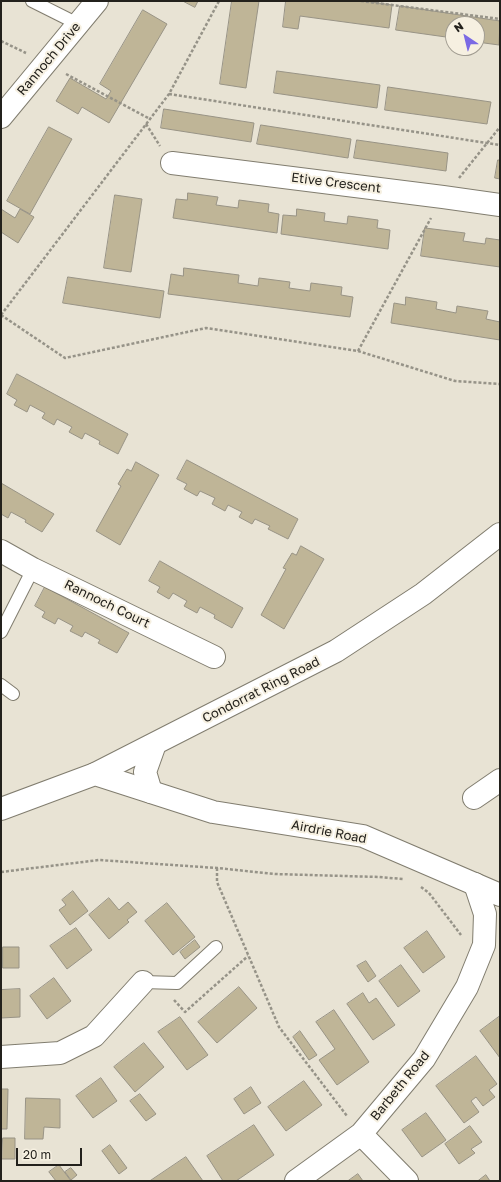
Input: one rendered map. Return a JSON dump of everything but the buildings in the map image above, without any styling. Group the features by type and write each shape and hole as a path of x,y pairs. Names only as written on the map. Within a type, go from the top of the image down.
{"street":[{"name":"Rannoch Drive","path":"1,117 97,1"},
{"name":"Etive Crescent","path":"172,163 500,205"},
{"name":"Condorrat Ring Road","path":"1,809 95,774 336,651 423,594 500,534"},
{"name":"Rannoch Court","path":"1,551 33,569 214,656"},
{"path":"151,792 145,772 155,744"},
{"name":"Airdrie Road","path":"95,774 213,812 363,836 500,895"},
{"path":"474,798 500,780"},
{"name":"Barbeth Road","path":"296,1181 361,1134 424,1059 467,987 492,938 474,884"},
{"path":"1,1057 60,1053 94,1036 143,982"},
{"path":"361,1134 407,1181"}],"lane":[{"path":"32,1 78,24"},
{"path":"1,632 33,569"},
{"path":"1,685 13,694"},
{"path":"143,982 177,983 216,947"}],"path":[{"path":"219,1 169,94 1,315 65,358 206,328 358,351 455,382 500,384"},
{"path":"361,1 500,19"},
{"path":"1,41 46,63 150,119"},
{"path":"169,94 500,145"},
{"path":"358,351 443,197 500,127"},
{"path":"1,872 99,860 217,868 275,874 405,879"},
{"path":"217,868 217,882 279,1027 361,1134"},
{"path":"419,885 429,893 464,939 492,938"}]}
